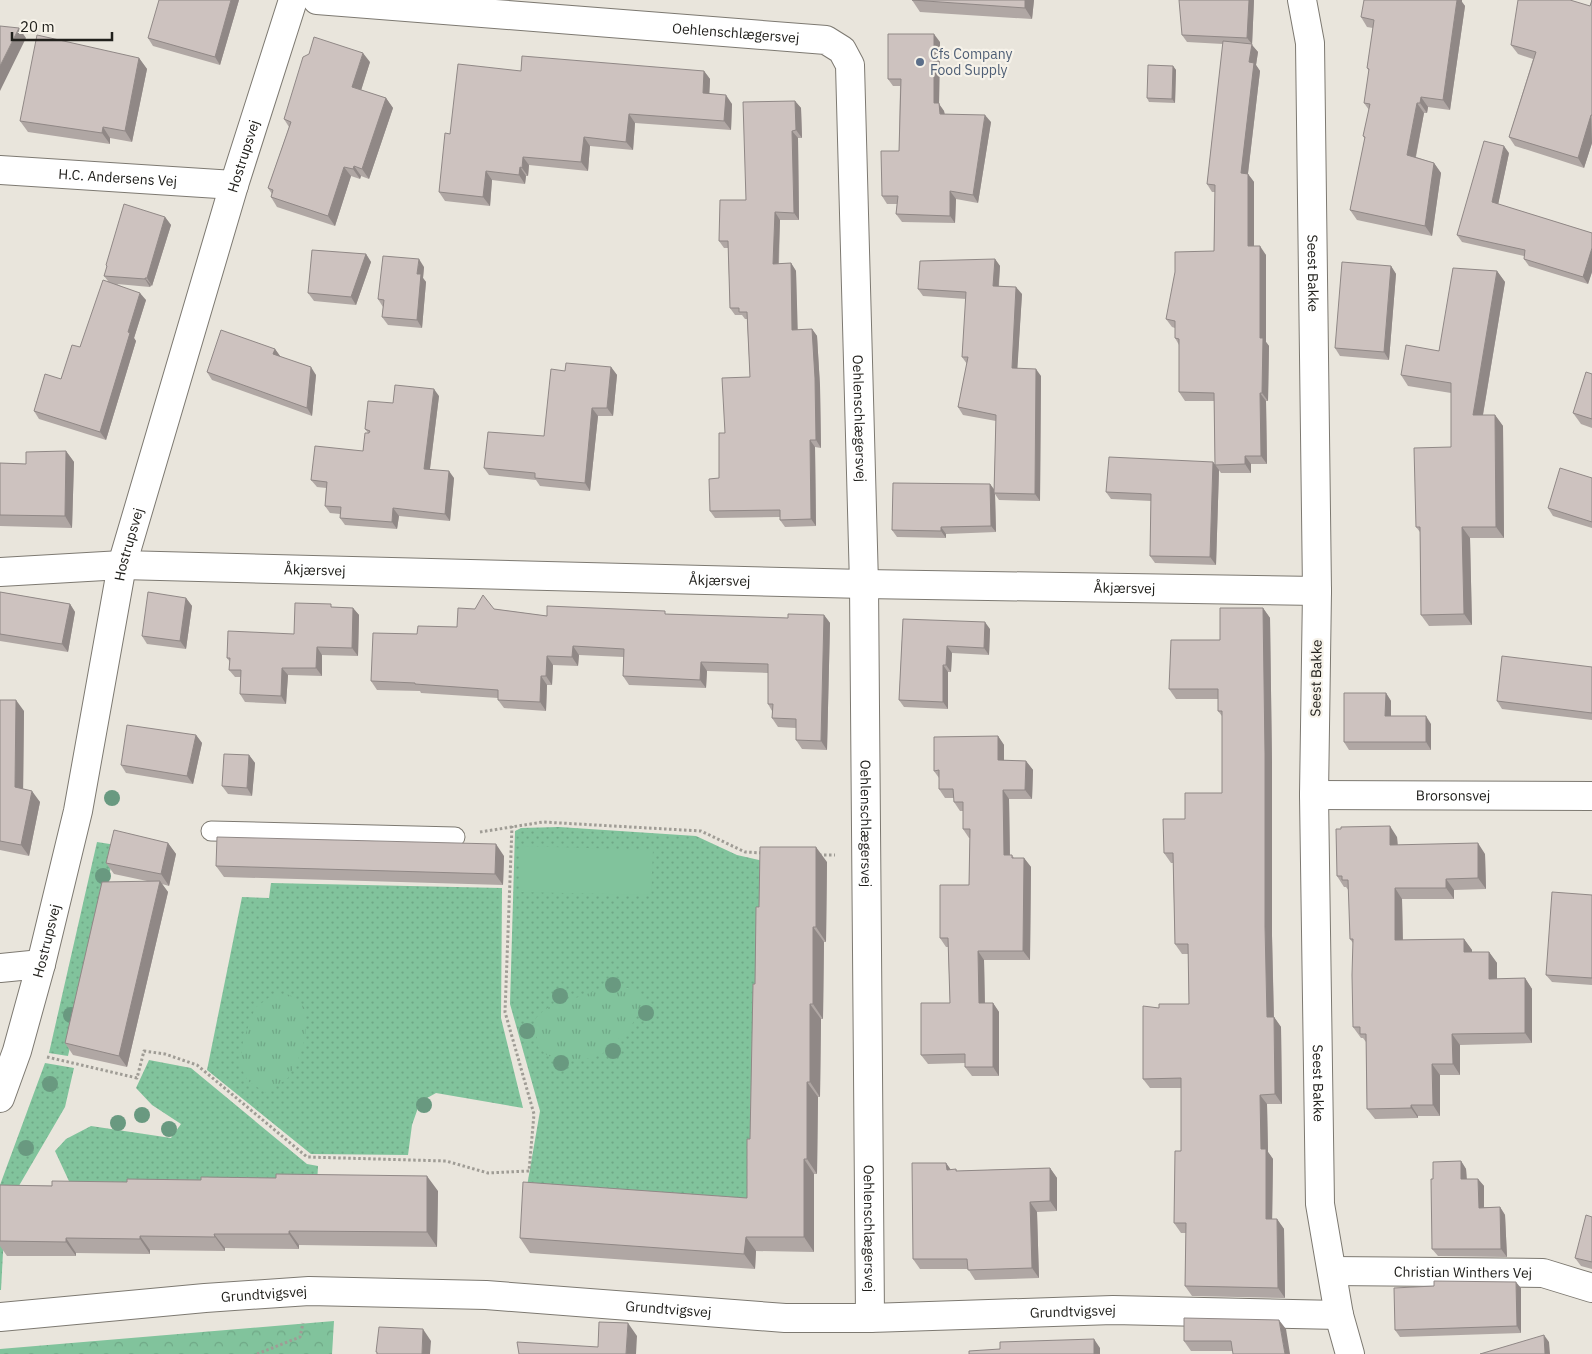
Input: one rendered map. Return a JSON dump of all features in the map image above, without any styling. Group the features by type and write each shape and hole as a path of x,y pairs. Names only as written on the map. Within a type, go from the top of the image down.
{"street":[{"name":"Hostrupsvej","path":"0,1098 17,1050 41,964 78,811 122,565 234,185 293,0"},
{"name":"Oehlenschlægersvej","path":"317,0 826,40 842,50 850,65 864,584 870,1318"},
{"name":"Seest Bakke","path":"1302,0 1310,43 1317,591 1314,795 1320,1204 1339,1315 1350,1354"},
{"name":"H.C. Andersens Vej","path":"0,170 234,185"},
{"name":"Åkjærsvej","path":"0,572 122,565 864,584 1317,591"},
{"name":"Brorsonsvej","path":"1314,795 1592,796"},
{"path":"0,968 41,964"},
{"name":"Christian Winthers Vej","path":"1332,1271 1543,1273 1592,1288"},
{"name":"Grundtvigsvej","path":"0,1317 206,1298 309,1291 486,1295 785,1318 870,1318 1113,1310 1339,1315"}],"lane":[{"path":"211,831 455,837"}],"path":[{"path":"455,837 543,822 701,831 745,852 765,853"},
{"path":"17,1050 137,1078 144,1051 165,1054 197,1065 307,1157 446,1161 488,1173 529,1171 534,1114 505,1012 512,826"},
{"path":"811,854 865,855"},
{"path":"257,1354 300,1337 309,1291"}],"green space":[{"path":"559,827 696,836 737,855 759,860 766,864 751,1205 526,1192 540,1111 510,1004 515,831 521,828"},
{"path":"97,842 116,845 68,1056 49,1053"},
{"path":"520,846 653,850 651,895 520,892"},
{"path":"271,883 502,888 501,1018 523,1108 436,1093 420,1102 412,1125 408,1155 311,1154 207,1070 242,897 269,898"},
{"path":"628,988 641,994 645,1002 630,1028 601,1055 582,1060 548,1056 538,1047 535,1019 545,1009 598,990"},
{"path":"275,993 290,995 305,1008 306,1035 299,1057 288,1078 266,1093 248,1081 240,1066 243,1041 255,1008"},
{"path":"149,1060 191,1068 307,1164 318,1166 317,1185 74,1192 55,1151 66,1139 91,1126 171,1138 181,1124 152,1105 136,1088"},
{"path":"45,1063 74,1068 65,1107 13,1196 6,1196 0,1290 0,1185"},
{"path":"334,1321 332,1354 0,1354 0,1349"}],"building":[{"path":"159,0 231,0 215,57 148,38"},
{"path":"912,0 1025,0 1025,8"},
{"path":"1179,0 1249,0 1247,38 1182,35"},
{"path":"1364,0 1457,0 1443,100 1421,97 1420,103 1417,103 1407,155 1434,163 1425,226 1350,210 1370,104 1364,103 1374,20 1361,17"},
{"path":"1518,0 1570,0 1590,6 1592,0 1592,115 1578,158 1509,137 1536,52 1511,45"},
{"path":"0,26 19,28 0,66"},
{"path":"888,34 934,34 934,103 939,103 940,114 985,115 973,195 950,191 950,216 896,214 898,196 882,196 881,151 899,151 901,79 888,79"},
{"path":"37,35 139,58 125,131 103,127 102,133 20,121"},
{"path":"314,37 363,53 352,87 386,98 362,169 354,166 353,169 344,167 328,216 271,197 273,190 268,188 291,122 284,119 303,57 309,54"},
{"path":"1223,41 1252,44 1249,62 1254,63 1241,173 1248,174 1248,246 1260,246 1260,338 1263,338 1262,393 1260,393 1261,456 1245,456 1245,464 1215,465 1214,393 1179,392 1179,339 1175,338 1175,321 1166,319 1175,272 1175,252 1214,251 1215,185 1207,184"},
{"path":"522,56 704,71 703,93 726,95 724,121 629,114 626,142 584,137 581,162 523,157 519,175 486,171 483,197 439,192 445,133 450,134 458,64 521,71"},
{"path":"1148,65 1173,66 1172,99 1147,98"},
{"path":"795,101 796,130 792,131 794,213 775,212 773,264 791,263 792,330 812,329 816,440 810,440 811,519 780,520 780,510 710,511 709,479 719,478 719,433 725,433 722,378 750,377 747,312 739,312 739,308 730,308 728,241 719,241 720,200 746,200 743,102"},
{"path":"1484,141 1504,146 1492,202 1592,233 1592,248 1583,277 1524,259 1525,250 1457,235"},
{"path":"124,204 165,217 147,278 145,279 104,276"},
{"path":"312,250 366,254 351,297 308,293"},
{"path":"383,256 419,259 417,274 421,274 417,320 382,317 384,300 378,299"},
{"path":"995,259 993,286 1016,287 1012,368 1036,369 1035,494 994,493 996,415 958,407 968,357 962,357 966,292 918,289 920,261"},
{"path":"1342,262 1391,266 1384,352 1335,348"},
{"path":"1453,268 1497,271 1473,415 1495,415 1496,527 1462,527 1464,614 1421,615 1420,527 1416,527 1414,448 1451,447 1451,383 1401,375 1406,345 1439,351"},
{"path":"103,280 140,293 100,432 34,411 45,374 61,379 72,345 80,347"},
{"path":"221,330 275,349 273,354 311,367 307,408 207,372"},
{"path":"566,363 611,367 607,408 592,408 585,483 535,478 535,473 484,468 488,432 544,436 551,369 565,371"},
{"path":"1586,372 1592,374 1592,419 1573,413"},
{"path":"395,385 434,389 424,469 449,471 445,514 393,508 392,522 340,518 341,507 325,506 327,482 311,480 315,446 363,451 365,433 370,431 365,429 368,401 393,403"},
{"path":"66,451 65,516 0,515 0,463 26,464 26,452"},
{"path":"1109,457 1213,462 1210,557 1150,556 1151,494 1106,492"},
{"path":"1560,468 1592,478 1592,522 1548,508"},
{"path":"893,483 990,484 991,526 941,527 941,531 892,530"},
{"path":"0,592 70,604 62,644 0,634"},
{"path":"148,592 186,598 180,641 142,636"},
{"path":"483,595 494,609 547,616 547,606 665,611 665,614 788,618 788,614 824,615 821,741 796,740 796,719 772,718 773,704 768,704 768,664 701,662 700,680 623,676 624,649 573,646 572,657 547,656 546,676 541,676 540,702 498,700 498,690 371,681 373,633 417,634 418,626 457,627 458,608 475,609"},
{"path":"295,603 331,604 331,607 353,608 352,648 317,647 316,668 282,668 281,696 240,694 241,670 229,670 230,658 227,658 228,631 294,634"},
{"path":"1220,608 1263,608 1267,1017 1274,1017 1275,1094 1260,1095 1261,1149 1266,1149 1266,1219 1277,1219 1278,1288 1185,1286 1186,1223 1174,1223 1175,1151 1181,1151 1181,1078 1143,1079 1143,1006 1159,1008 1159,1004 1189,1004 1188,944 1175,944 1173,853 1164,853 1163,819 1185,819 1185,793 1222,793 1222,711 1218,711 1218,689 1169,689 1171,640 1220,640"},
{"path":"903,619 985,622 984,648 947,646 946,665 943,665 943,702 899,700"},
{"path":"1502,656 1592,667 1592,713 1497,701"},
{"path":"1344,693 1386,693 1385,716 1426,716 1426,742 1344,742"},
{"path":"0,700 16,700 15,787 32,791 21,845 0,841"},
{"path":"127,725 196,735 187,776 121,765"},
{"path":"998,736 998,760 1026,761 1025,790 1003,790 1004,855 1012,855 1012,858 1024,858 1023,951 978,951 979,1003 993,1003 993,1067 965,1067 965,1054 921,1055 921,1003 950,1003 948,938 940,938 940,885 969,885 970,829 963,829 963,802 954,802 953,789 939,789 939,770 934,771 934,737"},
{"path":"224,754 249,755 247,788 222,786"},
{"path":"1390,826 1390,845 1478,843 1478,878 1446,879 1446,888 1395,888 1395,940 1464,939 1464,952 1489,952 1489,979 1525,978 1525,1033 1452,1034 1453,1064 1432,1064 1433,1105 1411,1105 1411,1108 1367,1109 1366,1034 1360,1034 1360,1027 1353,1027 1353,939 1350,939 1348,880 1342,880 1342,876 1337,876 1336,829 1341,829 1341,827"},
{"path":"114,830 168,843 161,874 106,863"},
{"path":"217,837 496,844 495,874 216,866"},
{"path":"760,847 816,847 816,927 813,927 813,1004 810,1004 810,1082 807,1082 807,1159 804,1159 804,1237 746,1237 744,1254 520,1238 523,1182 747,1198 747,1139 750,1139 753,984 755,984 756,907 759,907"},
{"path":"160,881 119,1056 65,1043 102,882"},
{"path":"1552,892 1592,895 1592,978 1546,975"},
{"path":"1461,1161 1461,1179 1478,1179 1479,1208 1500,1207 1501,1249 1432,1249 1431,1179 1433,1179 1433,1162"},
{"path":"912,1163 946,1163 947,1170 956,1169 956,1171 1050,1168 1050,1201 1030,1202 1032,1268 968,1270 967,1259 913,1259"},
{"path":"276,1174 427,1176 427,1232 289,1231 289,1234 214,1234 215,1237 140,1236 140,1239 66,1238 66,1242 0,1241 0,1185 52,1186 52,1181 127,1182 127,1179 201,1180 201,1177 276,1178"},
{"path":"1586,1215 1592,1217 1592,1262 1575,1258"},
{"path":"1434,1281 1516,1282 1517,1326 1395,1330 1394,1288 1434,1286"},
{"path":"1184,1318 1279,1320 1285,1354 1233,1354 1231,1341 1184,1341"},
{"path":"599,1322 628,1323 626,1354 519,1354 517,1342 598,1347"},
{"path":"379,1327 423,1329 422,1354 377,1354"},
{"path":"1544,1335 1545,1354 1480,1354"},
{"path":"1094,1339 1094,1354 969,1354 969,1351 1000,1349 1000,1342"}],"place":[{"name":"Cfs Company Food Supply","path":"920,62"}]}
